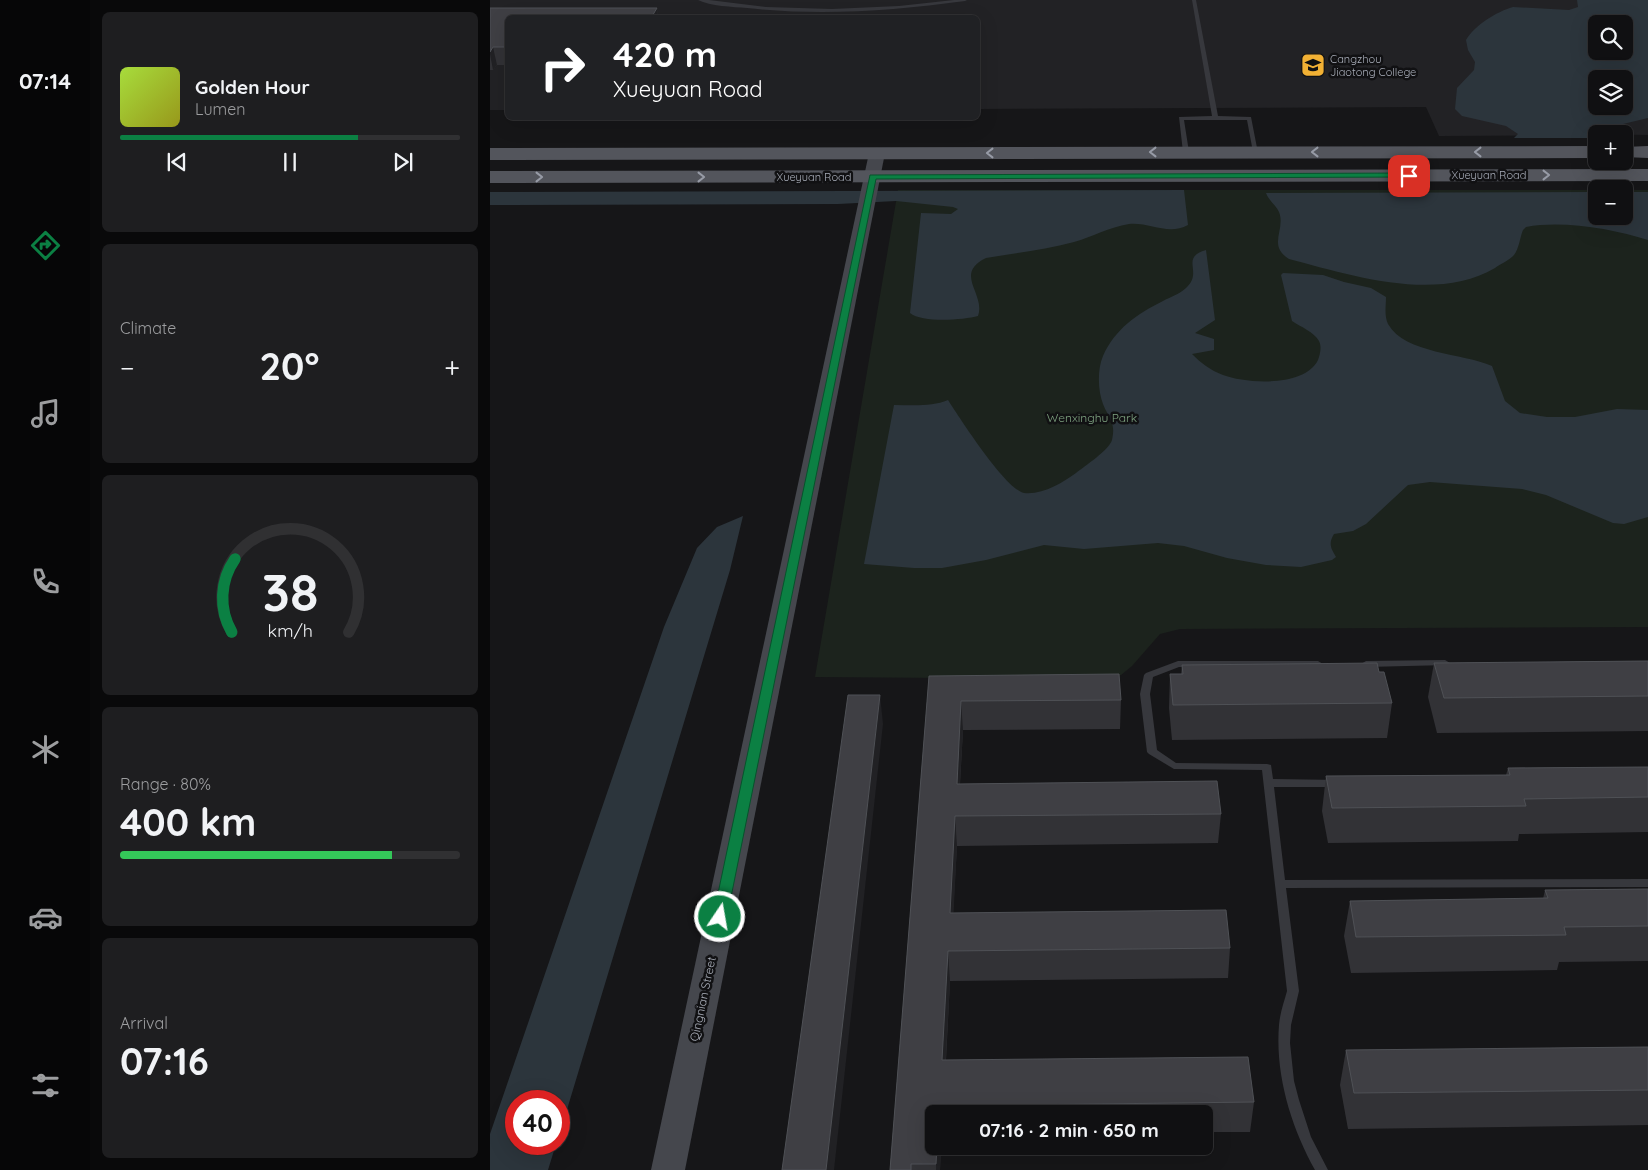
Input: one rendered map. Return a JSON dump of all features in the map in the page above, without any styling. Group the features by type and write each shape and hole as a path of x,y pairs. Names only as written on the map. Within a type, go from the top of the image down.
{"main road":[{"name":"Xueyuan Road","path":"490,177 875,165 1186,152 1588,152"},
{"path":"1633,152 1648,152"},
{"name":"Xueyuan Road","path":"490,154 875,165 1648,175"}],"street":[{"name":"Qingnian Street","path":"668,1170 875,165"}],"lane":[{"path":"700,0 753,8 805,11 912,8 966,0"},
{"path":"1194,0 1215,118"},
{"path":"1186,152 1181,118 1249,118 1256,152"},
{"path":"1322,1170 1295,1111 1285,1061 1285,1024 1292,991 1267,767 1174,766 1152,752 1145,694 1149,675 1178,664 1325,664"},
{"path":"1354,664 1452,664"},
{"path":"1269,783 1349,782"},
{"path":"1280,884 1648,882"}],"shaded area":[{"name":"Cangzhou Jiaotong College","path":"490,0 1648,0 1648,135 1633,135 1633,125 1588,125 1588,135 1439,136 1426,107 980,109 980,15 505,15 505,110 490,110"},
{"path":"1577,0 1648,0 1648,118 1622,125 1588,125 1588,138 1514,138 1518,134 1506,126 1462,116 1455,109 1457,88 1474,70 1475,62 1468,50 1466,40 1480,24 1500,12 1513,7 1569,10 1578,7"},
{"path":"1184,190 1188,225 1181,228 1166,229 1129,224 1114,227 1063,245 986,258 977,264 972,271 971,278 978,300 978,316 943,320 924,318 910,313 921,213 951,214 958,209 953,207 896,201 838,204 490,205 490,192"},
{"path":"1588,192 1588,225 1633,225 1633,192 1648,192 1648,240 1619,232 1572,225 1526,227 1523,230 1517,250 1510,259 1472,278 1446,284 1393,283 1289,259 1279,248 1278,237 1281,219 1279,212 1266,193"},
{"path":"1206,250 1215,320 1195,333 1214,339 1214,350 1192,354 1210,369 1233,378 1275,381 1301,375 1311,369 1318,360 1321,348 1317,338 1311,332 1292,321 1281,275 1283,273 1323,275 1371,288 1386,297 1387,321 1396,334 1421,347 1492,366 1505,401 1520,413 1547,417 1575,417 1617,409 1648,410 1648,517 1624,524 1613,523 1546,495 1522,489 1430,482 1408,485 1366,524 1353,531 1334,534 1331,546 1336,557 1332,560 1301,567 1266,565 1227,558 1184,546 1158,543 1084,549 1044,545 986,560 942,568 864,564 894,405 929,405 948,400 983,452 1016,489 1024,493 1031,493 1052,488 1071,477 1096,458 1112,440 1113,429 1101,399 1099,387 1101,362 1108,346 1120,330 1136,317 1186,288 1193,276 1194,257"},
{"path":"743,516 730,570 570,1100 570,1090 505,1090 664,627 697,548 717,527"},
{"path":"505,1090 505,1155 553,1155 548,1170 490,1170 490,1134"}],"green space":[{"name":"Wenxinghu Park","path":"898,190 1588,190 1588,225 1633,225 1633,190 1648,190 1648,627 1180,629 1160,634 1132,666 1121,675 1106,679 815,677"}],"building":[{"path":"490,8 657,8 653,15 505,15 505,47 493,47 490,52"},
{"path":"1648,661 1648,696 1444,698 1434,663"},
{"path":"1377,663 1379,672 1384,672 1392,703 1173,705 1170,674 1183,674 1182,665"},
{"path":"1119,674 1121,700 961,701 957,784 1217,781 1221,814 955,816 950,913 1226,910 1230,948 948,951 942,1060 1248,1057 1254,1102 925,1105 925,1155 936,1155 936,1164 911,1164 911,1170 890,1170 929,676"},
{"path":"848,695 880,695 826,1170 782,1170"},
{"path":"1648,767 1648,797 1524,799 1526,806 1332,808 1326,776 1510,775 1508,768"},
{"path":"1648,889 1648,926 1564,927 1566,935 1356,937 1350,901 1548,898 1545,890"},
{"path":"1648,1047 1648,1090 1354,1093 1346,1050"}],"place":[{"name":"Cangzhou Jiaotong College","path":"1313,65"}],"route":[{"path":"720,917 872,177 1409,176"}]}
